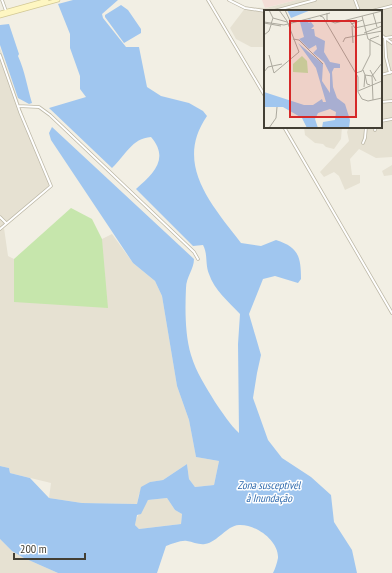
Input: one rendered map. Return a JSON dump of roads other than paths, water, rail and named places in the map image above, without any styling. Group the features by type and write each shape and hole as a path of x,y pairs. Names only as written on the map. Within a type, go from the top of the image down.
{"main road":[{"path":"0,15 47,0"},
{"path":"0,15 58,0"}],"street":[{"path":"2,0 6,12"},
{"path":"208,0 264,94"},
{"path":"229,0 245,8 264,12"},
{"path":"278,10 315,0"},
{"path":"355,0 360,10"},
{"path":"376,10 392,6"},
{"path":"382,35 392,43"},
{"path":"385,38 392,37"},
{"path":"385,38 384,43 386,57 391,73"},
{"path":"0,55 18,106 51,186 0,229"},
{"path":"382,102 392,101"},
{"path":"18,106 39,108 50,115 194,252 198,259"},
{"path":"382,121 392,119"},
{"path":"285,128 392,313"},
{"path":"362,143 365,138 366,128"},
{"path":"0,217 6,223"}],"water":[{"name":"Zona susceptivél à Inundação","path":"73,0 118,0 102,14 103,18 126,47 139,47 147,87 161,96 189,103 203,111 207,116 198,134 194,151 195,167 200,183 218,213 241,243 261,246 276,240 294,249 297,254 301,271 301,279 298,283 275,276 263,279 249,314 261,355 253,398 268,440 282,458 311,477 331,495 334,522 352,550 357,573 273,573 278,558 275,546 265,535 246,525 239,525 230,528 210,543 198,544 185,541 176,542 166,546 157,573 58,573 12,551 0,539 0,466 9,468 10,473 30,478 49,498 82,503 137,504 141,487 150,482 163,480 187,464 189,479 195,487 214,485 219,461 196,457 189,420 177,386 162,296 155,281 133,263 51,140 49,133 52,127 194,259 186,284 187,331 191,355 198,373 215,402 239,433 238,344 240,314 222,296 211,280 203,245 193,246 136,189 148,178 157,166 159,152 157,145 151,137 144,138 129,148 112,168 49,108 86,97 80,89 80,76 70,48 70,34 58,4","holes":["167,498 175,510 182,514 181,524 139,529 135,525 137,515 141,514 148,500"]},
{"path":"121,5 128,10 141,29 141,33 124,43 105,17 105,15"},
{"path":"9,24 19,54 18,56 32,103 29,104 18,98 0,45 0,25"}]}
